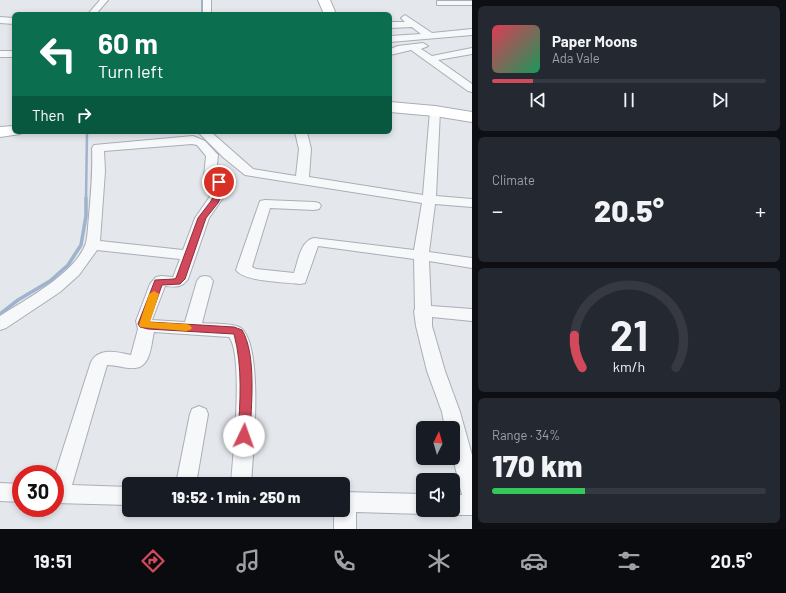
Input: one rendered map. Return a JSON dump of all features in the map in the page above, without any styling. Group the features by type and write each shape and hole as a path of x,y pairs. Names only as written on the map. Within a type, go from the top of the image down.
{"street":[{"path":"94,12 104,0"},
{"path":"207,0 208,12"},
{"path":"324,0 329,12"},
{"path":"440,3 472,3"},
{"path":"405,18 429,35"},
{"path":"0,20 12,21"},
{"path":"392,25 412,24"},
{"path":"392,39 472,32"},
{"path":"392,52 448,42"},
{"path":"414,48 472,89"},
{"path":"431,59 472,51"},
{"path":"0,54 12,54"},
{"path":"392,107 436,111 472,117"},
{"path":"436,111 429,200 421,256 422,311 426,337 451,412 472,494"},
{"path":"0,132 12,131"},
{"path":"206,134 249,172 429,200 472,203"},
{"path":"302,134 304,141 302,181"},
{"path":"0,324 54,288 74,272 92,245 95,223 99,148 192,140 201,143 212,155 210,176 219,182 220,185 215,201 202,218 178,281 161,281 158,284 144,321 144,325 234,330 240,335 244,352 246,388 241,477"},
{"path":"314,206 271,203 265,204 244,270 254,274 300,279 308,251 314,242 472,263"},
{"path":"92,245 188,254"},
{"path":"192,328 205,282"},
{"path":"422,311 472,315"},
{"path":"64,472 100,361 110,358 132,362 137,361 141,353 148,326"},
{"path":"187,477 199,414"},
{"path":"0,492 12,493"},
{"path":"64,494 122,496"},
{"path":"350,502 416,504"},
{"path":"460,505 472,505"},
{"path":"345,517 345,529"}],"waterway":[{"path":"202,0 202,12"},
{"path":"86,199 87,134"},
{"path":"0,314 18,300 50,281 68,265 81,245 86,216 86,199"}],"slow traffic":[{"path":"154,294 143,324 148,326 186,328"}],"route":[{"path":"219,182 220,185 218,195 202,218 180,279 177,282 159,282 143,324 148,326 234,330 238,332 244,352 246,388 244,436"}]}
